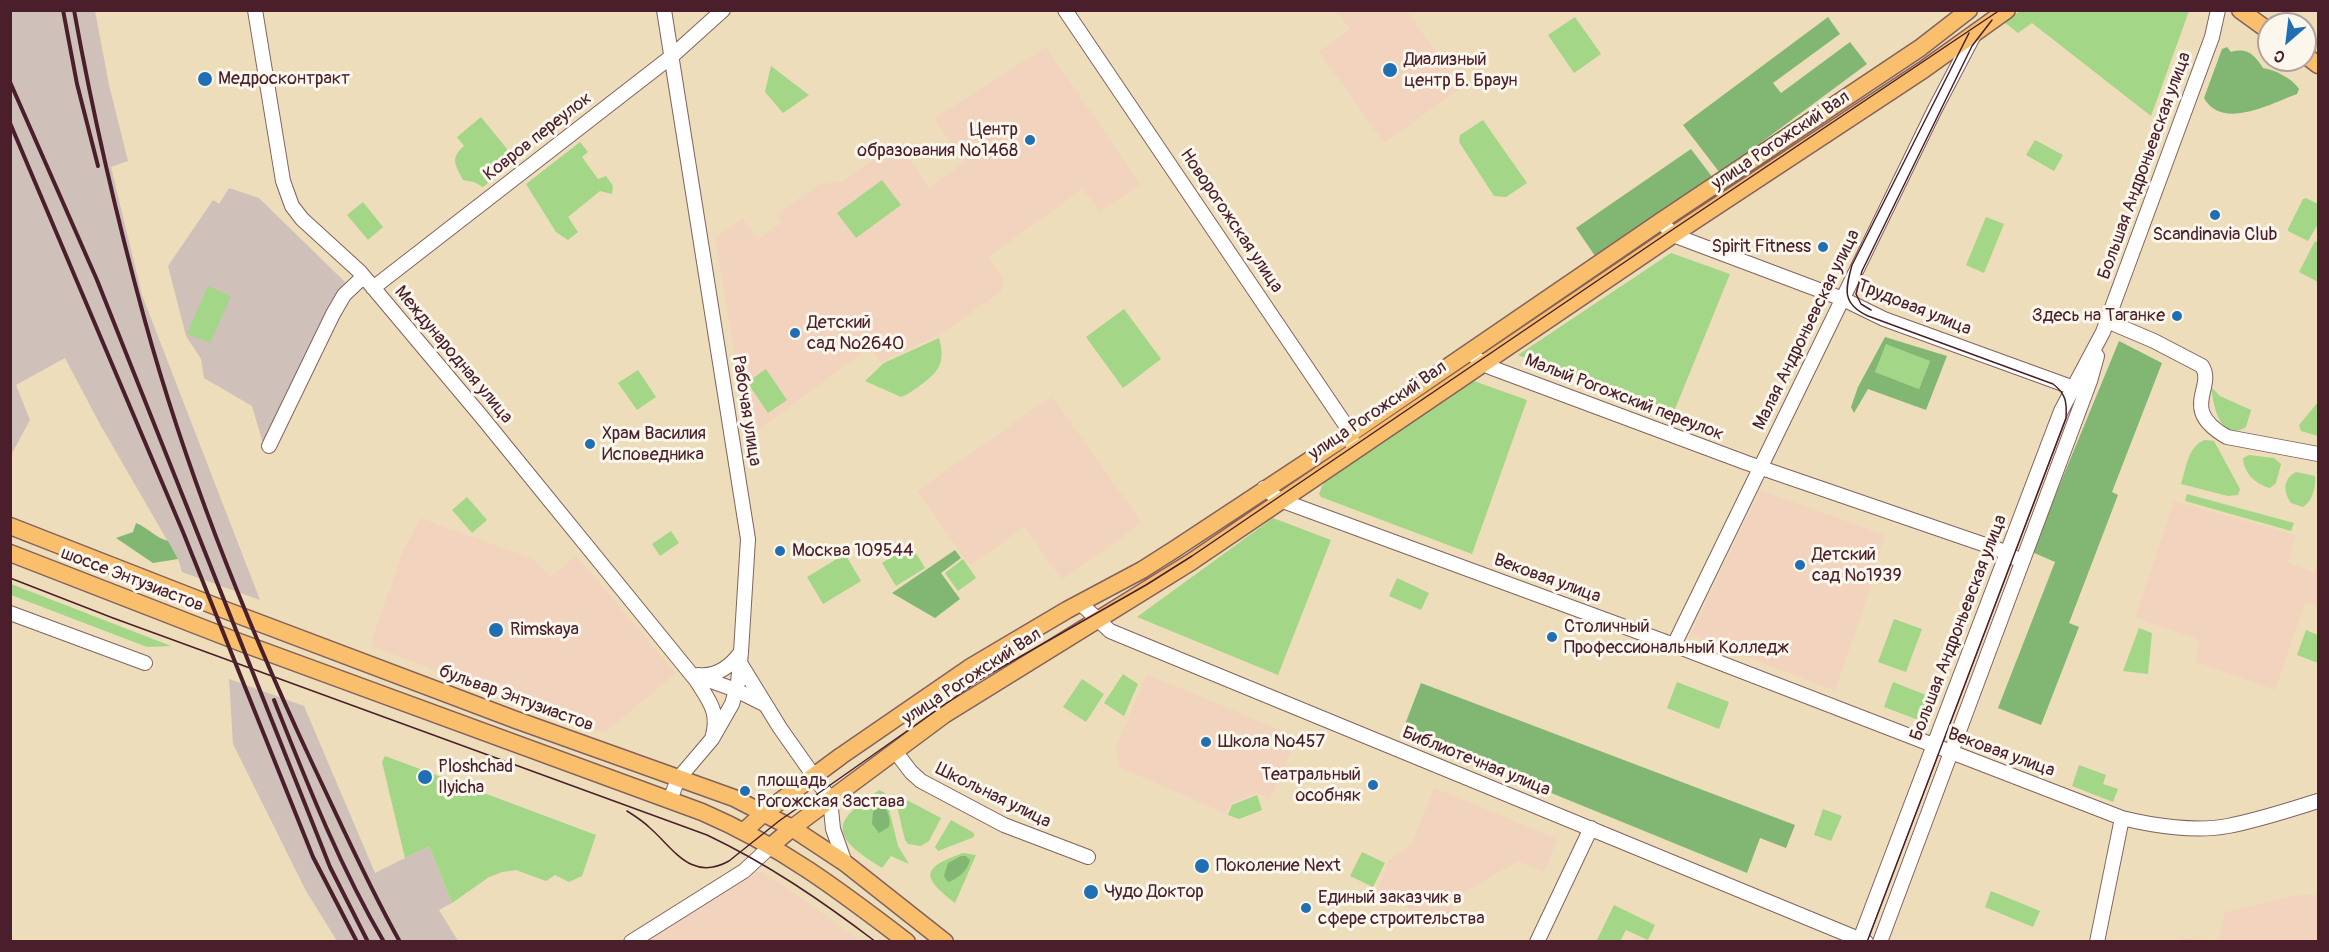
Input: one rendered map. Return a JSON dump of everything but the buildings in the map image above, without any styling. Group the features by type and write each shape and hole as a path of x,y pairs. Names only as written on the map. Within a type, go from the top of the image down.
{"main road":[{"name":"улица Рогожский Вал","path":"771,846 895,751 991,685 1098,622 1347,456 1661,221 1920,48 1969,10"},
{"name":"улица Рогожский Вал","path":"744,831 764,813 813,777 969,668 1080,603 1142,570 1351,433 1477,358 1673,235 1923,70 2007,10"},
{"path":"2240,10 2257,22"},
{"name":"шоссе Энтузиастов","path":"10,526 225,610"},
{"name":"шоссе Энтузиастов","path":"10,553 239,642 670,800"},
{"name":"бульвар Энтузиастов","path":"225,610 726,795 792,828 845,863 945,942"},
{"path":"670,800 744,831 771,846 826,880 906,942"}],"street":[{"name":"Международная улица","path":"255,10 283,181 292,206 302,219 373,288 691,674 715,711 716,728 712,739"},
{"name":"Рабочая улица","path":"664,10 748,539 741,658 736,690 728,714 712,739 678,779 670,800"},
{"name":"Ковров переулок","path":"373,288 672,56 723,10"},
{"name":"Новорогожская улица","path":"1065,10 1351,433"},
{"name":"Большая Андроньевская улица","path":"1880,942 2090,381 2105,327 2212,37 2218,10"},
{"name":"Малая Андроньевская улица","path":"1674,645 1935,109 1975,32"},
{"path":"1661,221 1673,235"},
{"name":"Трудовая улица","path":"1673,235 1843,299 1884,319 2074,388"},
{"path":"268,446 333,314 344,295 363,277"},
{"path":"2105,327 2154,341 2202,366 2205,370 2205,377 2199,402 2205,418 2214,429 2227,436 2319,454"},
{"name":"Большая Андроньевская улица","path":"1861,941 2061,411 2105,327"},
{"name":"Малый Рогожский переулок","path":"1477,358 1760,468 2024,561"},
{"path":"1347,456 1351,447 1351,433"},
{"name":"Вековая улица","path":"1264,488 1280,500 1674,645 2122,818 2177,828 2226,827 2319,801"},
{"name":"Библиотечная улица","path":"1080,603 1110,631 1861,941"},
{"path":"10,613 145,663"},
{"path":"691,674 714,674 741,658 764,704 830,799 833,830 845,863"},
{"path":"691,674 736,690 764,704"},
{"path":"703,690 720,699 732,695 736,690"},
{"name":"Школьная улица","path":"895,751 921,781 1004,825 1088,857"},
{"path":"2097,942 2122,818"},
{"path":"1537,942 1591,828"},
{"path":"631,942 744,871 771,846"}],"shaded area":[{"path":"11,11 95,11 109,85 128,161 111,167 142,295 260,600 182,572 178,559 101,426 65,358 16,385 30,420 11,455"},
{"name":"Диализный центр Б. Браун","path":"1336,11 1407,11 1461,88 1384,143 1319,52 1350,29"},
{"path":"1046,47 1141,185 1100,212 1083,189 988,257 1004,279 1001,292 939,335 881,362 870,347 748,438 715,237 742,218 758,239 781,223 776,214 819,185 842,181 898,143 929,187 964,162 934,118"},
{"path":"229,188 259,198 347,284 264,447 252,406 204,378 201,359 186,336 168,266 213,200 219,204"},
{"path":"1052,396 1142,523 1062,580 1024,527 970,566 917,491"},
{"name":"Детский сад №1939","path":"1760,490 1885,535 1868,595 1835,691 1690,635"},
{"path":"2174,501 2296,535 2288,562 2314,573 2318,560 2318,607 2305,603 2275,690 2196,662 2199,640 2135,617"},
{"path":"421,518 535,560 551,576 576,555 676,673 605,733 370,646 403,550"},
{"name":"Школа №457","path":"1147,674 1297,737 1270,799 1257,793 1231,803 1226,814 1119,767 1116,747"},
{"path":"229,679 304,706 375,873 429,846 452,903 439,910 458,941 337,941 306,891 233,744"},
{"path":"1434,788 1558,839 1544,872 1518,861 1457,897 1446,924 1375,895 1389,860 1411,845"},
{"path":"755,872 763,872 861,941 643,942"},
{"path":"2298,895 2318,895 2318,941 2218,941 2225,912"},
{"path":"2180,938 2218,941 2180,941"}],"green space":[{"path":"2020,11 2189,11 2151,116 2032,23 2018,33 2004,22"},
{"path":"1575,17 1601,54 1574,73 1548,35"},
{"path":"1828,17 1840,34 1773,83 1781,93 1850,42 1867,64 1720,173 1683,125"},
{"path":"2227,47 2231,52 2250,53 2257,59 2257,72 2275,72 2288,78 2299,89 2297,94 2248,112 2223,113 2212,108 2204,98 2222,49"},
{"path":"771,66 809,95 783,113 765,92"},
{"path":"481,117 516,160 483,187 463,180 455,162 457,154 464,146 457,137"},
{"path":"1483,120 1527,183 1506,197 1494,196 1459,142 1460,135"},
{"path":"2035,140 2063,155 2054,171 2026,155"},
{"path":"580,142 588,152 582,157 598,179 606,176 613,186 612,194 600,191 568,217 578,232 568,240 556,232 526,184"},
{"path":"1691,149 1713,178 1595,256 1576,228"},
{"path":"882,180 901,205 856,238 837,213"},
{"path":"2306,198 2318,204 2318,224 2308,241 2288,231 2303,199"},
{"path":"363,202 383,227 368,240 347,215"},
{"path":"1986,217 2004,224 1984,273 1966,265"},
{"path":"2315,241 2318,243 2318,282 2299,272"},
{"path":"1671,253 1730,274 1673,414 1518,355"},
{"path":"208,286 231,296 210,343 187,334"},
{"path":"1124,309 1161,359 1123,388 1086,337"},
{"path":"1885,337 1947,356 1926,410 1868,389 1854,413 1851,407 1858,387","holes":["1886,344 1930,361 1919,389 1875,372"]},
{"path":"939,338 942,353 940,364 934,374 909,393 901,397 865,381 884,363"},
{"path":"2119,341 2162,363 2112,492 2118,495 2069,623 2079,627 2041,725 1998,708 2055,562 2032,552"},
{"path":"1886,343 1930,361 1919,389 1875,372"},
{"path":"766,369 787,400 768,413 747,382"},
{"path":"638,370 656,397 637,410 618,383"},
{"path":"1471,380 1527,400 1472,554 1321,497 1319,494 1327,480"},
{"path":"2211,387 2220,396 2251,410 2246,427 2237,431 2224,426 2216,411"},
{"path":"2318,402 2318,436 2301,431 2299,425"},
{"path":"2205,440 2214,441 2240,489 2238,495 2228,496 2181,484 2191,452"},
{"path":"2249,455 2274,458 2281,464 2276,483 2270,488 2255,481 2248,473 2243,458"},
{"path":"2296,472 2315,476 2313,493 2303,507 2291,503 2286,490 2289,478"},
{"path":"2187,494 2294,523 2291,531 2185,501"},
{"path":"467,497 487,520 472,533 452,510"},
{"path":"1273,518 1331,540 1278,675 1137,617"},
{"path":"136,523 168,541 178,559 153,563 116,538 133,532"},
{"path":"671,531 679,543 660,556 652,544"},
{"path":"911,545 925,568 896,586 882,563"},
{"path":"955,550 961,558 941,573 960,599 935,618 892,593"},
{"path":"845,554 861,581 823,604 807,577"},
{"path":"963,559 976,578 958,591 945,573"},
{"path":"1397,578 1429,593 1421,610 1389,596"},
{"path":"10,584 171,646 147,647 11,595"},
{"path":"1894,619 1922,629 1906,672 1878,662"},
{"path":"2139,628 2152,633 2148,674 2123,671"},
{"path":"2306,630 2318,635 2318,663 2297,655"},
{"path":"1123,674 1138,684 1124,716 1104,703"},
{"path":"1082,679 1104,694 1086,722 1063,707"},
{"path":"1677,682 1729,702 1719,729 1667,708"},
{"path":"1893,682 1931,697 1921,721 1884,707"},
{"path":"1421,683 1795,825 1786,848 1760,838 1747,873 1402,732"},
{"path":"385,756 596,835 582,876 569,882 555,875 546,881 516,870 502,872 489,877 452,903 429,846 405,858 382,762"},
{"path":"2079,765 2106,775 2103,784 2118,789 2113,802 2072,786"},
{"path":"879,790 885,793 898,846 909,864 891,856 882,868 853,847 843,833 843,825 850,813"},
{"path":"1257,795 1262,810 1239,819 1228,815 1232,805"},
{"path":"901,797 941,818 929,841 921,846 908,844 905,840 895,798"},
{"path":"878,805 885,807 890,821 889,827 879,833 872,824 873,812"},
{"path":"1823,809 1842,816 1831,841 1814,835"},
{"path":"951,820 974,833 974,837 938,851 935,847"},
{"path":"1362,852 1385,863 1373,887 1350,876"},
{"path":"963,853 976,855 955,903 936,886 930,874 933,868 940,863"},
{"path":"961,856 966,856 970,860 967,868 962,874 948,882 944,876 948,863"},
{"path":"1991,891 2040,911 2033,927 1985,907"},
{"path":"1614,905 1655,925 1648,940 1626,930 1620,941 1597,940"}],"tram line":[{"path":"627,811 647,825 684,860 694,865 704,868 729,861 779,821 981,679 1146,585 1192,556 2000,10"},
{"path":"1871,310 1861,304 1856,294 1862,271 1972,46 1992,20"},
{"path":"1867,942 2066,418 2065,399 2061,391 2053,384 1868,316 1854,306 1848,295 1852,265 1969,33"},
{"path":"10,578 113,618 707,835 752,858 794,884 876,942"}],"railway":[{"path":"63,10 77,84 98,166"},
{"path":"74,10 97,128 135,283 162,378 199,492 242,603 289,713 377,899 400,942"},
{"path":"10,82 97,280 330,867 368,942"},
{"path":"10,123 183,532 313,857 357,942"},
{"path":"274,700 338,853 384,942"}],"place":[{"name":"Диализный центр Б. Браун","path":"1390,70"},
{"name":"Медросконтракт","path":"205,79"},
{"name":"Центр образования №1468","path":"1030,140"},
{"name":"Scandinavia Club","path":"2215,215"},
{"name":"Spirit Fitness","path":"1823,247"},
{"name":"Здесь на Таганке","path":"2177,316"},
{"name":"Детский сад №2640","path":"795,333"},
{"name":"Храм Василия Исповедника","path":"590,444"},
{"name":"Москва 109544","path":"780,551"},
{"name":"Детский сад №1939","path":"1800,565"},
{"name":"Rimskaya","path":"496,630"},
{"name":"Столичный Профессиональный Колледж","path":"1552,637"},
{"name":"Школа №457","path":"1206,742"},
{"name":"Ploshchad Ilyicha","path":"425,777"},
{"name":"Театральный особняк","path":"1373,785"},
{"name":"площадь Рогожская Застава","path":"745,791"},
{"name":"Поколение Next","path":"1202,866"},
{"name":"Чудо Доктор","path":"1091,892"},
{"name":"Единый заказчик в сфере строительства","path":"1306,908"}]}
